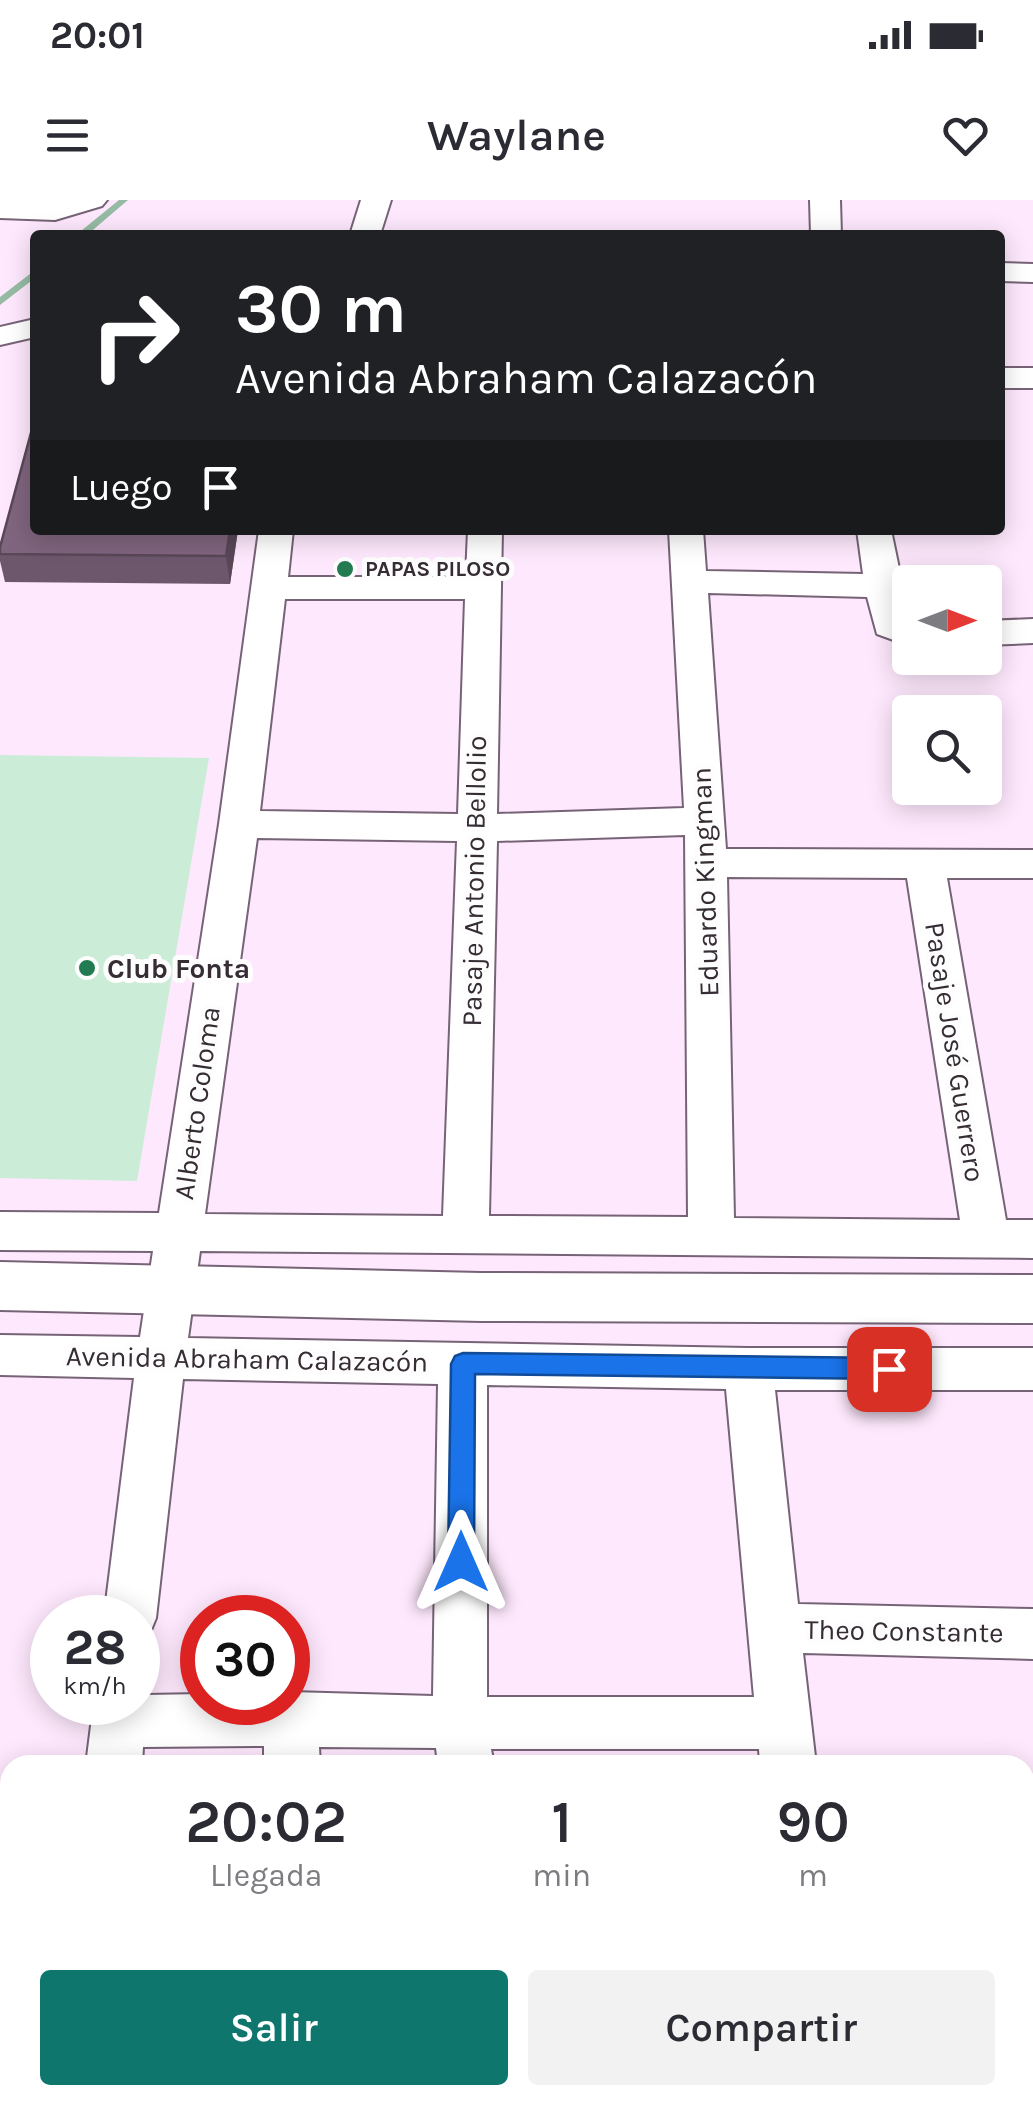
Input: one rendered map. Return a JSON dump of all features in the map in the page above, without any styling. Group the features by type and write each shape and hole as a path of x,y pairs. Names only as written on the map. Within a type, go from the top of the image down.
{"main road":[{"path":"0,1286 481,1297 1033,1299"}],"street":[{"path":"0,210 36,212 92,200"},
{"path":"367,230 376,200"},
{"path":"825,200 826,230"},
{"path":"1005,272 1033,272"},
{"path":"0,336 30,329"},
{"path":"1005,378 1033,378"},
{"name":"Alberto Coloma","path":"133,1595 161,1355 238,824 275,535"},
{"name":"Pasaje Antonio Bellolio","path":"466,1232 485,535"},
{"name":"Eduardo Kingman","path":"686,535 707,863 711,1234"},
{"path":"875,535 892,627"},
{"path":"691,582 883,586"},
{"path":"267,588 481,588"},
{"path":"1002,632 1033,631"},
{"path":"238,824 474,828 705,821"},
{"path":"707,863 1033,864"},
{"name":"Pasaje José Guerrero","path":"925,866 986,1238"},
{"path":"0,1231 1033,1238"},
{"name":"Avenida Abraham Calazacón","path":"0,1355 161,1355 748,1369 1033,1369"},
{"path":"463,1364 463,1743"},
{"path":"118,1729 292,1742 463,1743 640,1726 786,1744 748,1369"},
{"name":"Theo Constante","path":"774,1628 1033,1634"}],"green space":[{"name":"Club Fonta","path":"0,755 209,758 137,1181 0,1178"}],"building":[{"path":"30,436 30,535 229,535 226,556 0,554"}],"waterway":[{"path":"87,230 124,200"},
{"path":"0,302 30,277"}],"place":[{"name":"PAPAS PILOSO","path":"345,569"},
{"name":"Club Fonta","path":"87,968"}],"route":[{"path":"461,1562 463,1364 889,1369"}]}
